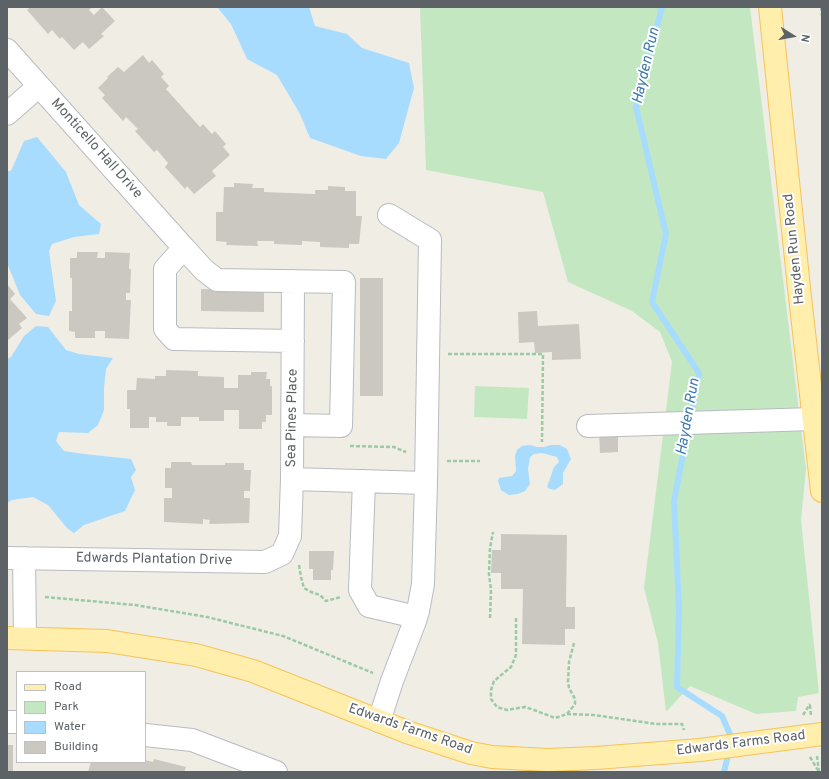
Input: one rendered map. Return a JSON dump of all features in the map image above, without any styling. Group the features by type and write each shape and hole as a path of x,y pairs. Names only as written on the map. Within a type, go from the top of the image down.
{"main road":[{"name":"Hayden Run Road","path":"770,7 822,491"},
{"name":"Edwards Farms Road","path":"16,638 107,641 196,655 253,671 379,721 471,753 492,757 548,760 596,758 700,750 822,734"}],"street":[{"name":"Monticello Hall Drive","path":"7,50 204,270 217,280 344,282 341,426 292,425"},
{"path":"7,114 39,86"},
{"path":"379,721 416,617 423,584 426,483 430,240 388,215"},
{"path":"184,248 165,269 165,328 174,339 293,341"},
{"name":"Sea Pines Place","path":"282,554 290,536 292,479 293,281"},
{"path":"588,426 814,419"},
{"path":"292,479 426,483"},
{"path":"364,481 360,590 370,606 416,617"},
{"name":"Edwards Plantation Drive","path":"16,638 24,596 16,558 266,562 282,554"},
{"path":"146,735 192,740 276,772"}],"path":[{"path":"821,7 822,16"},
{"path":"428,354 543,354 542,442"},
{"path":"346,446 394,446 426,460 480,461"},
{"path":"490,618 491,590 489,574 490,548 493,532"},
{"path":"282,554 300,566 304,588 320,595 326,601 333,600 360,590"},
{"path":"24,596 135,605 207,617 283,636 392,681"},
{"path":"516,618 516,655 511,667 494,681 491,690 491,699 497,707 507,710 525,707 555,718 567,714 594,715 656,724 682,724 684,732"},
{"path":"567,714 575,704 575,699 569,688 568,682 568,662 574,642"}],"green space":[{"path":"420,7 750,7 806,469 801,520 819,693 798,697 796,711 756,714 690,686 666,712 658,643 644,588 672,362 660,332 632,311 568,282 543,192 426,170"},
{"path":"475,386 529,388 527,419 474,417"}],"water":[{"path":"217,7 309,7 315,26 347,34 362,48 409,63 414,88 399,143 386,159 361,156 310,138 300,114 277,75 247,59 231,24"},
{"path":"37,137 66,172 79,205 101,224 99,234 74,237 52,244 49,251 56,301 49,316 36,314 20,295 7,263 7,171 11,171 24,141"},
{"path":"36,326 48,327 66,350 79,354 113,358 106,369 104,410 98,425 88,433 59,432 56,441 64,451 131,459 136,470 131,477 135,490 125,511 84,525 74,533 67,528 48,505 33,497 12,500 7,503 7,359 11,357 24,336"},
{"path":"530,445 544,447 560,445 567,449 571,459 563,473 563,484 555,490 547,487 554,467 559,462 557,457 542,453 534,454 530,457 528,469 530,484 525,491 518,494 509,495 501,490 498,481 499,478 512,476 516,471 515,456 517,450 522,446"}],"building":[{"path":"30,7 92,7 89,10 94,15 102,7 115,21 101,34 104,36 89,49 83,42 74,50 62,37 60,39 52,30 48,34 27,10"},
{"path":"143,55 149,63 152,60 164,74 161,77 169,86 166,89 200,127 203,124 212,134 215,131 226,144 223,147 230,155 212,171 216,176 194,194 187,186 185,189 165,167 168,163 157,150 154,152 135,131 138,129 126,117 123,121 102,98 105,95 98,88 118,67 124,72"},
{"path":"234,183 253,184 252,188 264,188 264,192 315,194 315,190 328,190 328,186 345,187 345,191 356,191 356,216 362,216 359,244 349,244 349,248 320,247 320,242 302,241 302,245 274,244 274,241 257,241 258,246 226,245 227,242 216,241 216,212 223,212 224,187 234,187"},
{"path":"77,252 98,252 97,258 105,258 105,252 130,253 130,293 126,293 126,300 131,300 129,339 105,338 105,331 95,331 95,338 75,338 75,332 69,331 69,311 72,311 72,278 70,278 70,258 77,258"},
{"path":"360,278 383,278 383,396 360,396"},
{"path":"7,284 15,294 10,299 27,318 19,324 22,328 8,340 7,338"},
{"path":"201,289 264,290 264,312 201,311"},
{"path":"537,311 538,326 579,324 581,359 552,360 552,352 535,353 534,342 519,343 518,312"},
{"path":"166,370 198,371 198,376 224,377 224,388 238,388 238,375 251,375 251,372 267,372 266,379 270,379 270,386 272,386 272,415 266,415 266,422 262,422 262,429 239,429 239,410 224,410 224,421 199,421 199,417 181,417 181,426 167,426 167,422 156,422 156,417 149,417 149,428 130,428 130,409 127,409 127,390 136,390 137,378 155,379 155,376 166,376"},
{"path":"618,431 618,452 600,453 599,432"},
{"path":"171,462 191,462 192,465 225,465 225,463 244,463 244,470 251,470 250,491 244,491 244,498 250,498 249,523 209,524 210,520 203,519 203,524 164,522 164,498 172,498 172,488 165,488 165,468 171,468"},
{"path":"501,534 567,535 566,607 575,607 575,629 565,629 565,645 522,644 523,589 501,589 501,573 491,573 492,550 501,550"},
{"path":"309,551 334,551 331,580 313,580 313,569 309,569"},
{"path":"7,745 13,745 13,772 7,772"},
{"path":"154,759 186,767 184,772 88,772 91,763 146,763 146,760 153,762"}],"waterway":[{"name":"Hayden Run","path":"662,7 636,107 666,234 652,302 699,373 690,419"},
{"name":"Hayden Run","path":"688,428 674,501 679,608 677,687 722,716 732,739 731,742"},
{"name":"Hayden Run","path":"724,772 729,751"}]}
